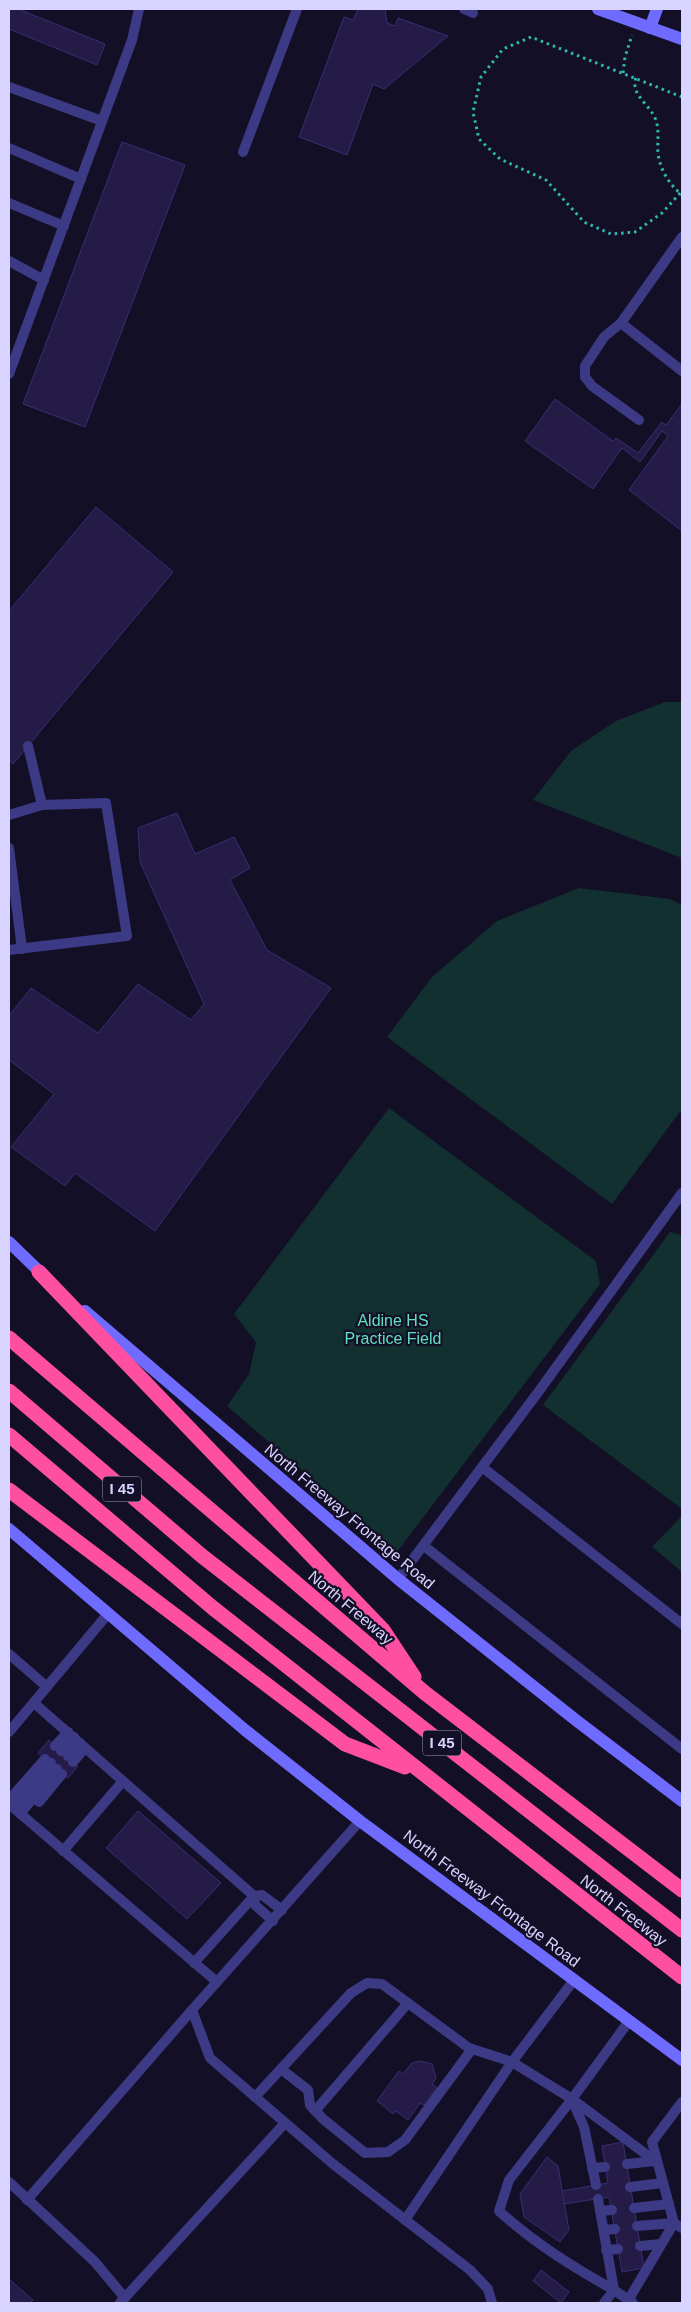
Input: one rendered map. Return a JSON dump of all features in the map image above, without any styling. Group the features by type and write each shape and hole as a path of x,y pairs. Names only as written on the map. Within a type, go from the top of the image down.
{"highway":[{"path":"39,1272 383,1630 425,1692"},
{"name":"North Freeway","path":"9,1338 425,1692 682,1890"},
{"path":"9,1380 42,1421"},
{"name":"North Freeway","path":"9,1391 202,1556 682,1930"},
{"path":"9,1399 42,1421"},
{"name":"North Freeway","path":"9,1436 213,1608 682,1977"},
{"path":"9,1490 345,1744 420,1772"}],"main road":[{"path":"598,9 682,39"},
{"path":"650,28 657,9"},
{"name":"North Freeway Frontage Road","path":"9,1242 39,1272 398,1579 577,1721 682,1801"},
{"name":"North Freeway Frontage Road","path":"9,1529 107,1615 245,1730 360,1821 682,2060"}],"lane":[{"path":"9,374 132,40 139,9"},
{"path":"243,152 297,9"},
{"path":"9,87 102,121"},
{"path":"9,148 81,179"},
{"path":"9,203 64,226"},
{"path":"639,420 592,386 585,377 585,366 604,337 620,323 682,237"},
{"path":"9,261 44,280"},
{"path":"620,323 682,370"},
{"path":"28,746 42,805"},
{"path":"9,815 42,805 106,803 127,936 9,950"},
{"path":"9,848 22,949"},
{"path":"398,1579 539,1392 682,1193"},
{"path":"482,1467 682,1624"},
{"path":"424,1546 682,1749"},
{"path":"9,1732 107,1615"},
{"path":"9,1654 47,1687"},
{"path":"34,1703 254,1896 255,1905 273,1921"},
{"path":"77,1740 64,1754 77,1740"},
{"path":"15,1809 54,1766 15,1809"},
{"path":"64,1851 123,1781"},
{"path":"15,1809 217,1982"},
{"path":"27,2200 360,1821"},
{"path":"194,1963 254,1896 262,1895 282,1910"},
{"path":"405,2220 512,2062 574,1980"},
{"path":"255,2097 351,1993 367,1983 382,1984 472,2049 512,2062 572,2100 656,2161"},
{"path":"315,2111 408,2003"},
{"path":"192,2010 210,2058 333,2164 470,2270 488,2289 492,2303"},
{"path":"629,2021 572,2100 509,2180 499,2211 525,2235 572,2267 631,2301 661,2244 678,2226"},
{"path":"281,2069 308,2090 310,2105 315,2111 365,2153 388,2152 405,2140 472,2049"},
{"path":"572,2100 584,2127 596,2185"},
{"path":"678,2226 669,2204 652,2142 682,2102"},
{"path":"9,2182 95,2262 122,2301 285,2123"},
{"path":"627,2164 656,2161"},
{"path":"592,2168 605,2167"},
{"path":"630,2187 663,2183"},
{"path":"598,2199 614,2290 604,2303"},
{"path":"634,2208 669,2204"},
{"path":"600,2212 612,2210"},
{"path":"637,2226 678,2226"},
{"path":"604,2230 615,2229"},
{"path":"640,2246 661,2244"},
{"path":"606,2250 618,2249"}],"path":[{"path":"623,73 625,57 632,35"},
{"path":"636,78 634,84 637,94 655,118 658,131 658,154 665,176 681,193 662,213 636,232 611,234 584,222 546,180 500,159 479,139 473,112 481,77 503,49 531,37 636,78 682,97"}],"green space":[{"path":"665,702 682,702 682,858 533,800 571,751 616,721"},
{"path":"579,888 670,899 682,905 682,1109 612,1204 387,1037 432,977 497,921"},
{"name":"Aldine HS Practice Field","path":"389,1108 596,1261 600,1284 397,1552 227,1406 249,1374 256,1342 234,1314"},
{"path":"670,1232 682,1235 682,1509 543,1405"},
{"path":"682,1516 682,1572 652,1547"}],"building":[{"path":"9,9 18,9 105,44 97,65 9,29"},
{"path":"358,9 385,9 387,23 395,26 398,18 448,36 384,89 373,84 347,155 299,137 344,17 353,20"},
{"path":"122,142 185,165 85,427 23,404"},
{"path":"555,399 613,441 616,438 638,453 662,422 666,425 682,404 682,531 629,490 668,436 662,431 640,462 622,448 593,489 525,441"},
{"path":"96,507 173,572 13,764 9,760 9,611"},
{"path":"177,813 195,854 234,837 250,868 230,880 267,950 331,988 155,1231 75,1173 65,1186 11,1147 54,1094 9,1060 9,1016 31,988 98,1033 138,984 191,1020 204,1004 140,862 138,828"},
{"path":"49,1740 78,1766 68,1778 38,1753"},
{"path":"138,1811 221,1883 187,1919 106,1848"},
{"path":"421,2061 432,2064 436,2078 432,2084 437,2088 424,2105 420,2103 408,2120 396,2111 393,2114 377,2101 399,2071 403,2074 412,2063"},
{"path":"623,2142 644,2268 622,2272 609,2197 564,2204 562,2191 608,2183 602,2146"},
{"path":"547,2157 558,2166 569,2230 560,2242 524,2217 520,2194"},
{"path":"541,2270 569,2292 561,2303 533,2281"},
{"path":"9,2279 33,2300 30,2303 9,2303"}]}
